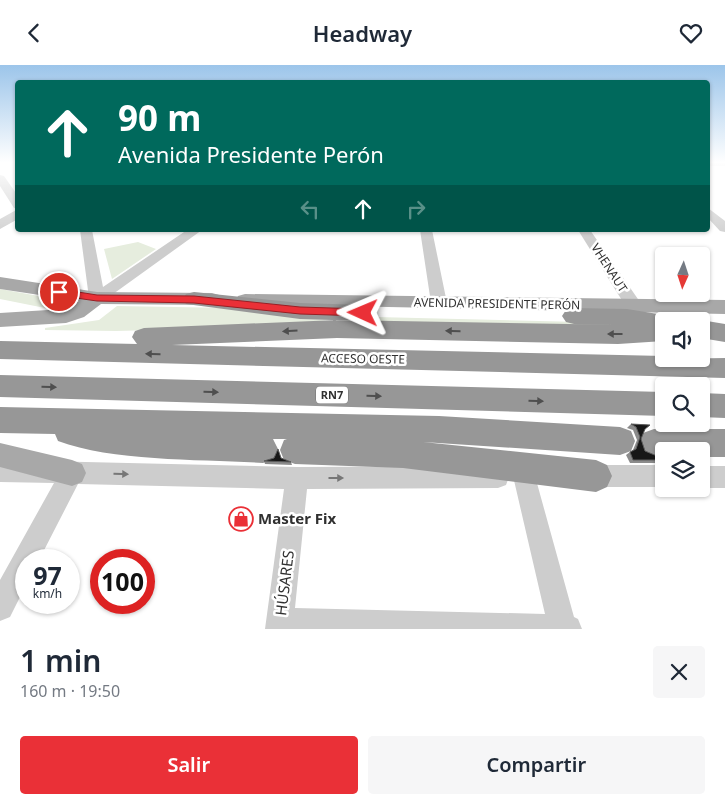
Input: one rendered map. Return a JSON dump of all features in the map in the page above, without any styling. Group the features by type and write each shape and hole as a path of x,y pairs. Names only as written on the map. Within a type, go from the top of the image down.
{"highway":[{"path":"194,299 324,312 627,317 653,320"},
{"path":"710,322 725,319"},
{"path":"0,342 95,337 179,337 314,329 618,335 653,320"},
{"path":"710,330 725,333"},
{"name":"ACCESO OESTE","path":"0,350 725,368"},
{"name":"RN7","path":"0,386 655,404"},
{"path":"710,405 725,406"},
{"path":"0,420 439,429 620,441"},
{"path":"0,420 124,441 263,449"},
{"path":"654,443 725,443"},
{"path":"296,464 403,454 596,476"}],"main road":[{"name":"AVENIDA PRESIDENTE PERÓN","path":"0,283 97,298 439,303 653,320 725,307"},
{"path":"0,320 72,314 97,298"},
{"path":"0,306 54,317"},
{"path":"0,455 72,473"}],"street":[{"path":"8,189 15,200"},
{"path":"0,225 15,215"},
{"path":"713,216 725,228"},
{"path":"86,232 97,298 193,232"},
{"path":"426,232 439,303"},
{"name":"VHENAUT","path":"586,232 653,320"},
{"path":"0,471 72,473 296,464 524,476 655,476"},
{"name":"HÚSARES","path":"280,625 296,464"},
{"path":"0,607 72,473"},
{"path":"524,476 563,629"},
{"path":"710,477 725,477"},
{"path":"280,625 568,629"}],"green space":[{"path":"138,242 156,249 112,279 104,249"},
{"path":"0,289 72,302 64,309 55,310 0,299"},
{"path":"117,306 233,308 335,316 655,324 655,328 331,320 235,328 116,331 45,330 45,328 99,320"}],"building":[{"path":"631,424 650,425 645,429 641,439 645,451 655,455 655,460 633,460 630,452 636,449 640,437 636,427"},
{"path":"278,449 281,458 291,462 264,461 274,458"}],"place":[{"name":"Master Fix","path":"241,519"}],"route":[{"path":"59,292 97,298 194,299 300,311 363,313"}]}
